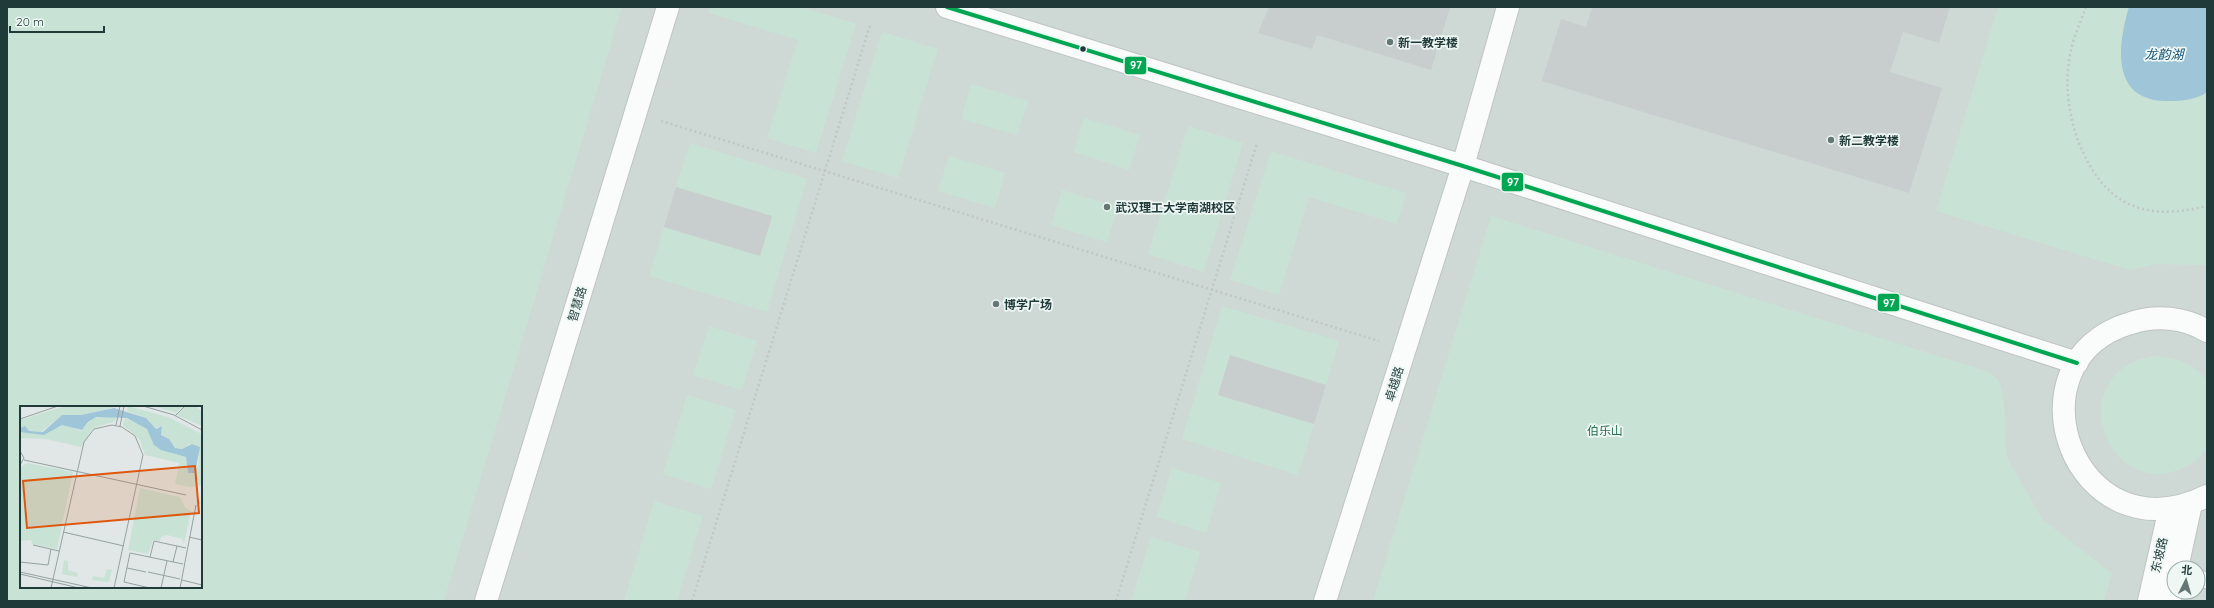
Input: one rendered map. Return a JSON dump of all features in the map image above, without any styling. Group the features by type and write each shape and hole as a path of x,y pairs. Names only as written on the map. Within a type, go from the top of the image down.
{"street":[{"name":"智慧路","path":"486,601 668,7"},
{"path":"947,7 1463,166 2077,363"},
{"name":"卓越路","path":"1326,601 1463,166 1508,7"},
{"path":"2199,500 2170,508 2150,509 2131,505 2113,497 2097,486 2084,472 2073,456 2066,437 2063,418 2064,399 2069,380 2077,363 2090,347 2105,334 2123,325 2142,319 2161,317 2181,320 2207,331"},
{"name":"东坡路","path":"2180,560 2199,500"},
{"name":"东坡路","path":"2148,601 2170,508"}],"path":[{"path":"2086,7 2071,50 2068,86 2069,111 2085,158 2099,182 2114,196 2134,206 2152,211 2171,212 2207,206"},
{"path":"692,601 870,25"},
{"path":"636,113 1405,349"},
{"path":"1116,601 1257,143"}],"shaded area":[{"name":"武汉理工大学南湖校区","path":"7,7 2207,7 2207,601 7,601"}],"green space":[{"path":"7,7 622,7 444,601 7,601"},
{"path":"711,7 801,7 856,24 816,153 767,138 798,40 709,13"},
{"path":"1998,7 2129,7 2122,39 2121,55 2123,69 2128,82 2137,92 2150,99 2169,101 2194,98 2207,92 2207,265 2156,264 2130,270 1936,211"},
{"path":"882,32 938,49 898,178 842,161"},
{"path":"971,84 1028,101 1017,135 961,119"},
{"path":"1084,118 1140,135 1129,170 1074,152"},
{"path":"1188,126 1243,143 1204,272 1148,254"},
{"path":"690,143 807,179 767,312 649,276 664,227 760,256 772,217 676,187"},
{"path":"1271,151 1406,193 1397,224 1309,197 1279,295 1230,280"},
{"path":"949,156 1005,173 995,208 938,191"},
{"path":"1062,190 1118,207 1107,242 1051,225"},
{"name":"伯乐山","path":"1491,216 1989,372 1998,380 2003,396 2008,460 2043,520 2112,573 2104,601 1373,601"},
{"path":"1222,306 1339,341 1326,385 1230,356 1218,395 1314,424 1298,475 1182,439"},
{"path":"709,326 757,341 742,390 693,375"},
{"path":"2152,356 2176,359 2190,365 2207,381 2207,448 2191,464 2178,470 2154,474 2134,468 2117,455 2106,436 2101,416 2104,395 2115,376 2135,361"},
{"path":"687,395 736,410 711,489 663,474"},
{"path":"1172,468 1221,483 1206,533 1157,517"},
{"path":"654,501 703,516 677,601 624,601"},
{"path":"1151,537 1200,552 1185,601 1131,601"}],"water":[{"name":"龙韵湖","path":"2129,7 2207,7 2207,92 2194,98 2169,101 2150,99 2137,92 2128,82 2123,69 2121,55 2122,39"}],"building":[{"name":"新一教学楼","path":"1269,7 1450,7 1431,70 1317,35 1312,49 1258,33"},
{"name":"新二教学楼","path":"1592,7 1950,7 1939,43 1903,32 1890,72 1942,88 1909,193 1542,81 1561,19 1586,27"},
{"path":"676,187 772,216 760,256 664,227"},
{"path":"1230,355 1326,385 1314,424 1218,395"}],"transit line":[{"name":"97","path":"947,7 1463,166 2077,363"}],"place":[{"name":"新一教学楼","path":"1390,42"},
{"name":"新二教学楼","path":"1831,140"},
{"name":"武汉理工大学南湖校区","path":"1107,207"},
{"name":"博学广场","path":"996,304"}]}
